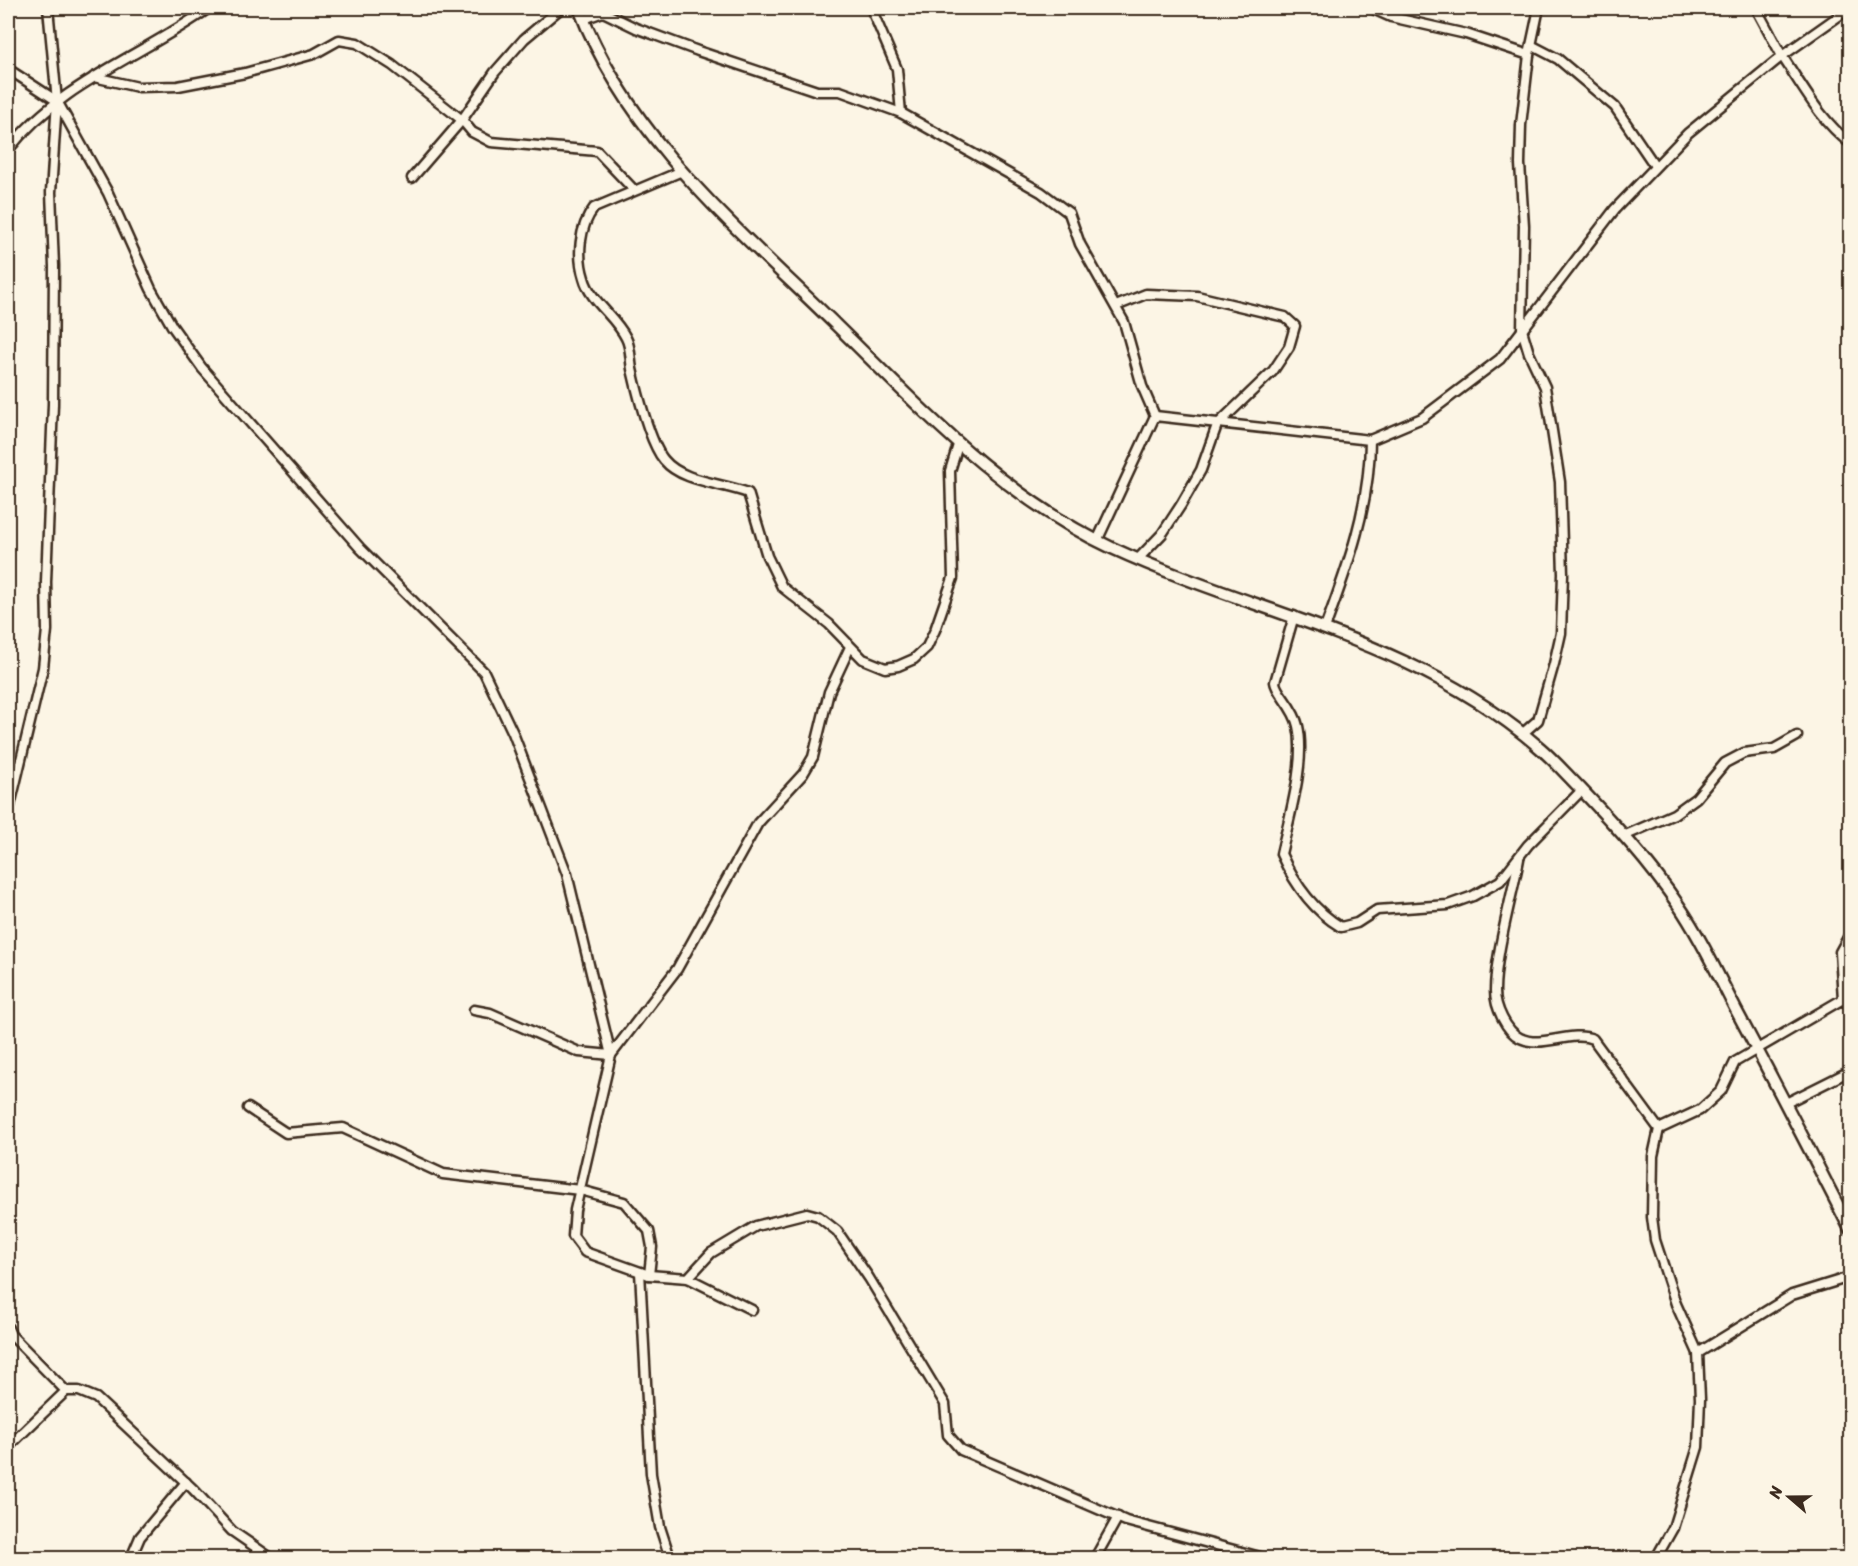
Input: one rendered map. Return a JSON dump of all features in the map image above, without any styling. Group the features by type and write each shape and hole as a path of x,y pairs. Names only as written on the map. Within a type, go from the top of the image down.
{"main road":[{"path":"579,8 618,88 652,137 682,171 718,210 958,445 997,478 1055,517 1097,541 1138,559 1294,616 1420,667 1490,709 1541,748 1626,836 1682,909 1851,1229"}],"street":[{"path":"8,814 43,668 47,630 46,582 54,266 51,192 57,101 48,8"},
{"path":"8,150 19,135 57,101 94,76 209,8"},
{"path":"412,178 462,120 495,72 524,39 561,8"},
{"path":"872,8 897,69 901,113"},
{"path":"1371,8 1391,17 1466,34 1529,55"},
{"path":"1522,734 1538,720 1562,633 1560,482 1545,387 1529,353 1522,330 1524,226 1520,164 1521,125 1529,55 1539,8"},
{"path":"1756,8 1782,56 1822,116 1834,131 1851,143"},
{"path":"1155,416 1370,440 1422,417 1500,359 1615,209 1689,133 1782,56 1851,8"},
{"path":"584,19 605,10 636,28 709,54 817,91 840,92 901,113 1041,192 1069,213 1080,244 1124,322 1142,386 1155,416 1097,541"},
{"path":"94,76 138,87 178,86 245,73 314,54 339,40 357,43 392,65 462,120 472,132 491,142 597,151 634,190"},
{"path":"1531,45 1558,59 1615,107 1655,166"},
{"path":"8,69 57,101 108,193 151,289 172,326 202,368 360,548 484,672 513,733 567,874 611,1055"},
{"path":"682,171 594,208 586,218 582,233 581,261 584,279 591,294 614,318 628,340 632,367 648,425 662,458 670,466 688,476 748,493 767,556 782,587 829,624 863,659 885,668 914,659 927,647 953,578 950,471 958,445"},
{"path":"1116,306 1146,294 1197,296 1290,319 1295,326 1289,347 1273,371 1217,424 1201,470 1181,505 1162,534 1138,559"},
{"path":"1325,628 1351,559 1366,495 1370,440"},
{"path":"1294,616 1275,682 1275,688 1292,706 1300,744 1281,854 1288,869 1322,915 1341,927 1357,923 1377,910 1448,905 1473,896 1500,881 1527,845 1582,790"},
{"path":"752,1310 688,1278 650,1275 579,1248 573,1230 611,1055 677,969 758,823 803,774 813,757 830,692 850,646"},
{"path":"1626,836 1674,814 1696,798 1725,763 1744,753 1774,749 1797,736"},
{"path":"1519,858 1495,993 1506,1026 1522,1039 1542,1040 1576,1035 1593,1039 1659,1129 1653,1156 1652,1216 1655,1240 1676,1304 1698,1353 1698,1448 1672,1528 1656,1558"},
{"path":"1851,934 1840,952 1839,965 1844,999 1851,1006"},
{"path":"1659,1129 1700,1110 1721,1091 1735,1062 1844,999"},
{"path":"474,1010 490,1013 579,1052 611,1055"},
{"path":"1786,1103 1851,1071"},
{"path":"248,1108 286,1133 343,1128 443,1174 580,1190 624,1202 641,1219 649,1232 652,1247 650,1275"},
{"path":"688,1278 711,1253 756,1226 807,1213 818,1216 837,1231 869,1278 945,1404 948,1435 961,1450 1118,1518 1264,1558"},
{"path":"640,1272 651,1474 660,1527 670,1558"},
{"path":"1698,1353 1792,1295 1851,1277"},
{"path":"9,1334 66,1391"},
{"path":"8,1447 66,1391 79,1391 96,1398 186,1482 232,1531 271,1558"},
{"path":"131,1558 140,1537 186,1482"},
{"path":"1095,1558 1118,1518"}]}
